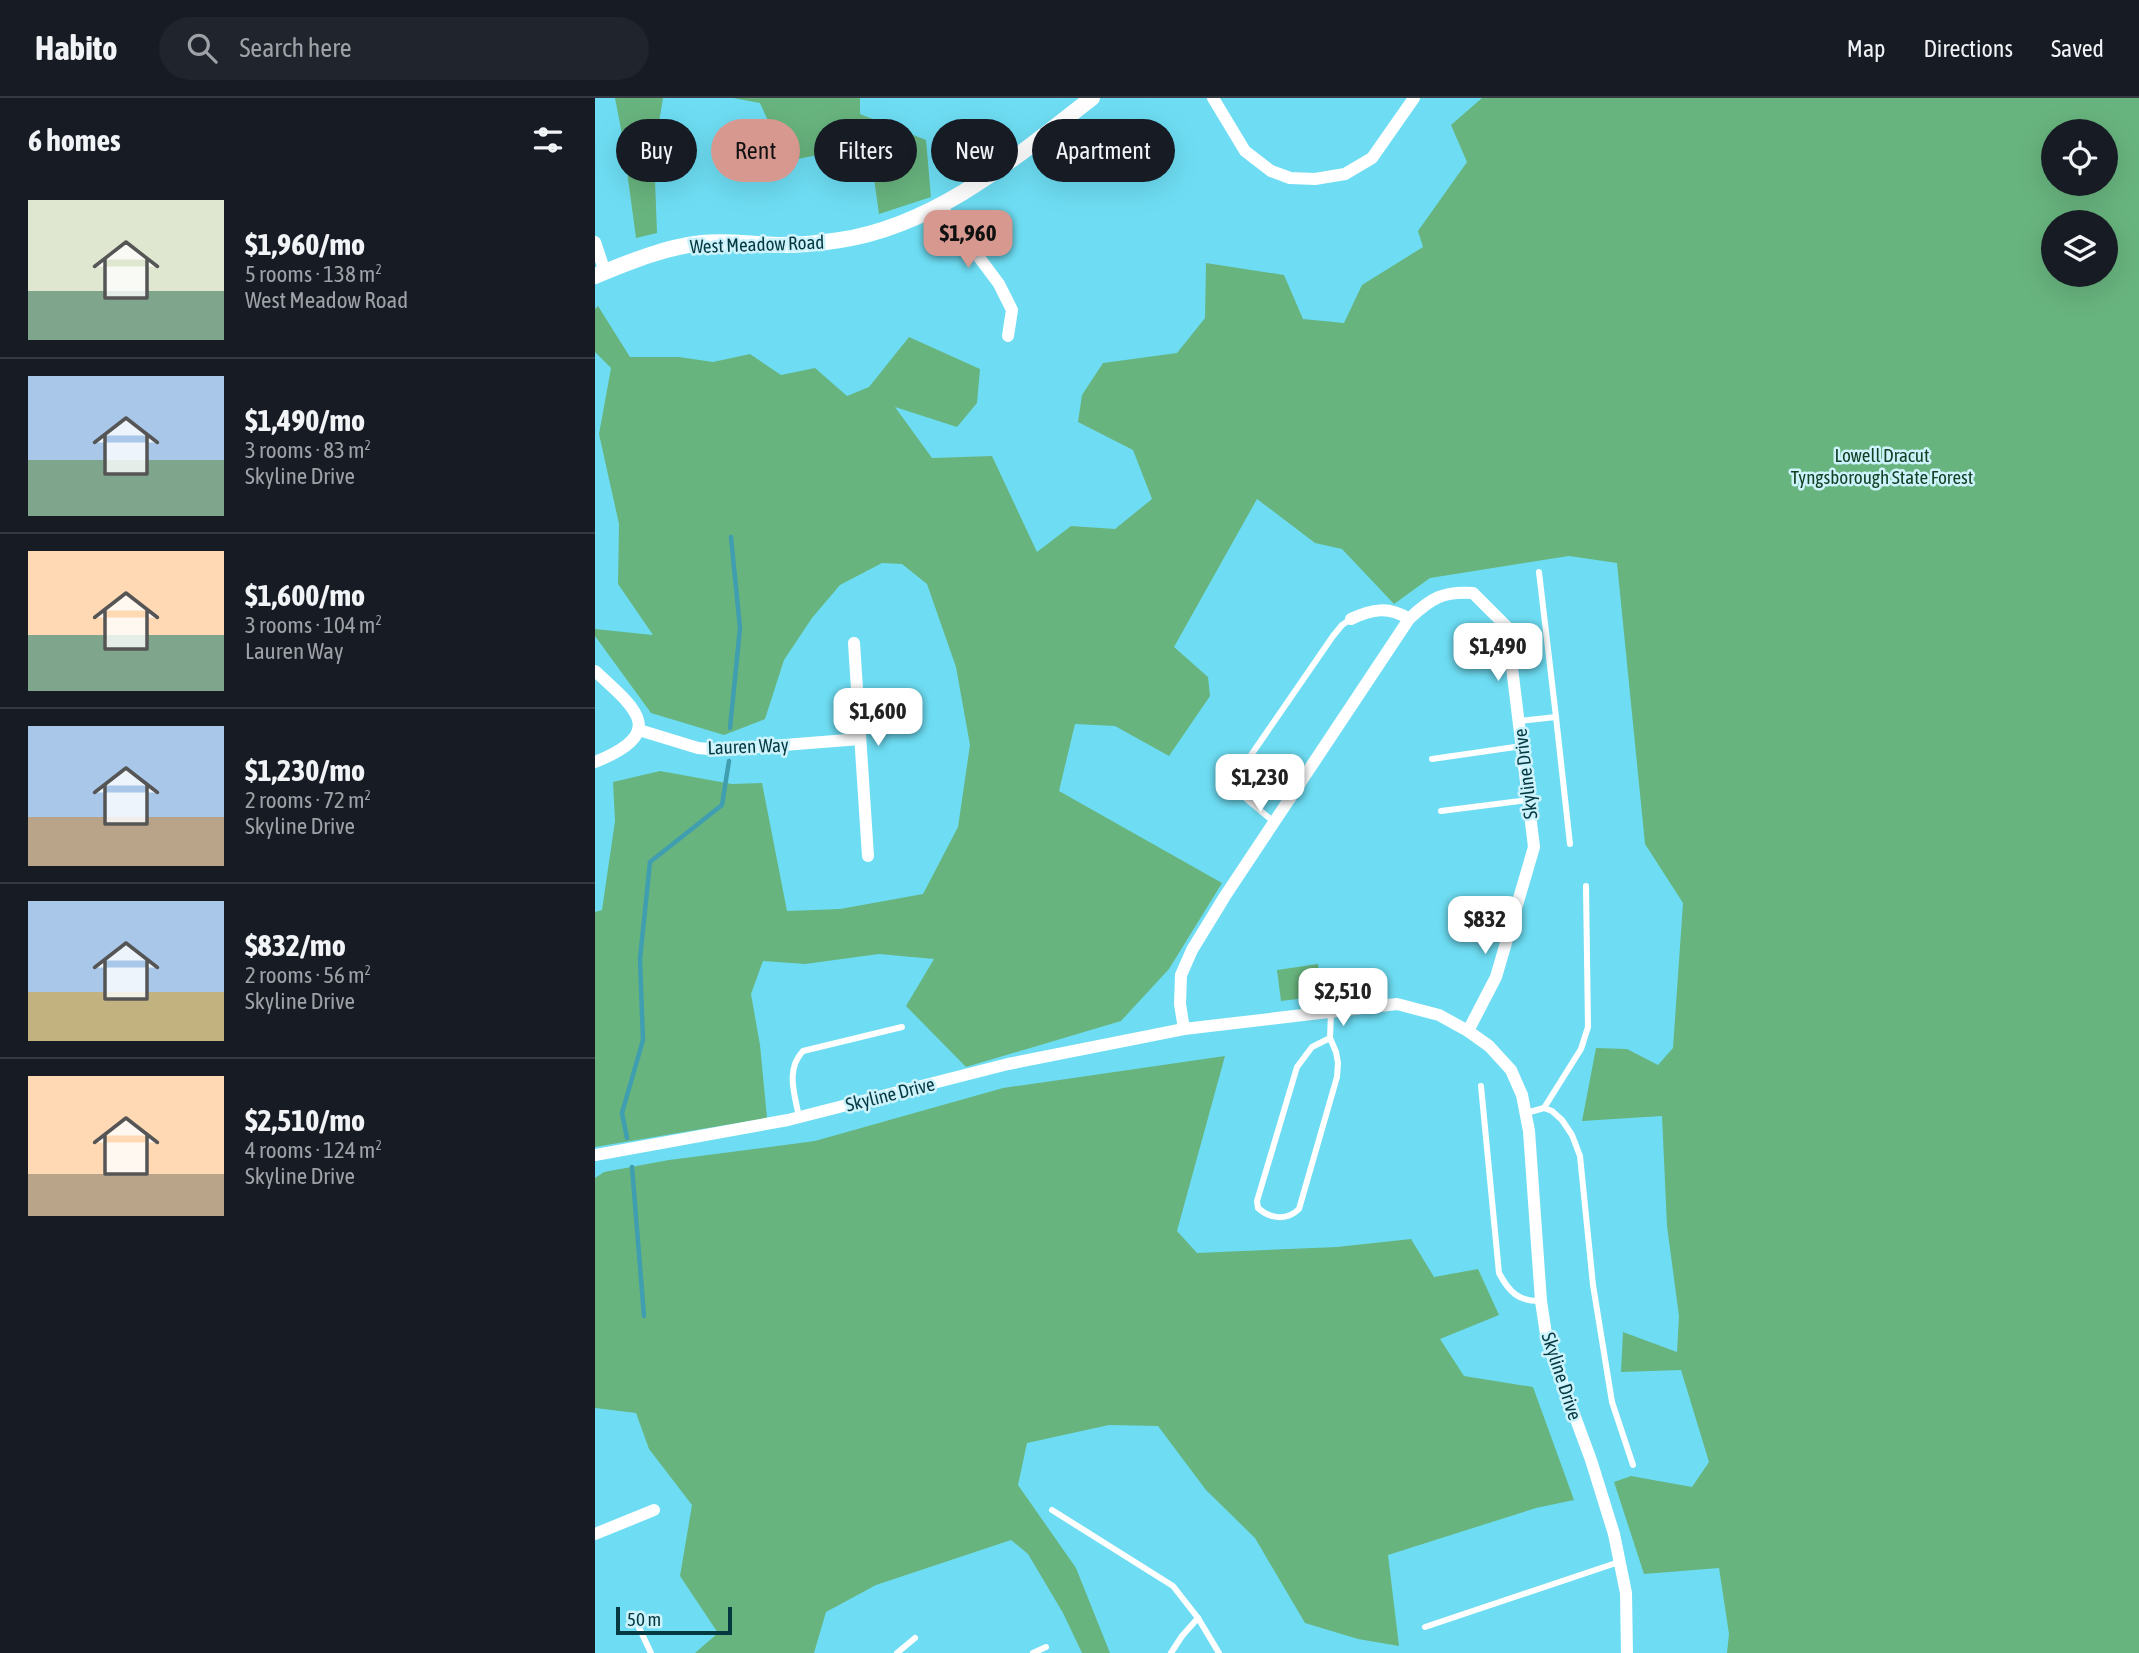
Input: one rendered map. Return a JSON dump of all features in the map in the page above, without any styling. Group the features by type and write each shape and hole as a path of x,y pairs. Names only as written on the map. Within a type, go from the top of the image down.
{"street":[{"name":"West Meadow Road","path":"600,274 674,248 703,243 783,245 840,240 880,232 916,218 1006,165 1093,98"},
{"path":"1213,98 1245,151 1271,171 1290,178 1315,179 1345,174 1373,158 1414,98"},
{"path":"940,205 999,284 1011,310 1008,336"},
{"path":"595,242 600,274"},
{"name":"Skyline Drive","path":"1184,1029 1180,1003 1181,975 1192,950 1225,896 1409,619 1427,602 1454,591 1473,593 1507,626 1534,848 1496,977 1468,1031"},
{"path":"1351,619 1367,612 1385,609 1397,611 1409,619"},
{"path":"854,643 868,856"},
{"path":"595,671 630,705 639,719 639,730 633,741 615,754 595,762"},
{"name":"Lauren Way","path":"639,730 698,748 719,750 860,739"},
{"name":"Skyline Drive","path":"595,1155 799,1117 1008,1064 1184,1029 1397,1004 1439,1015 1489,1046 1511,1070 1522,1096 1529,1131 1541,1301 1547,1341 1591,1460 1614,1534 1626,1593 1627,1653"},
{"path":"595,1534 654,1510"}],"lane":[{"path":"1539,572 1570,844"},
{"path":"1275,822 1237,791 1235,785 1238,774 1333,636 1351,619"},
{"path":"1519,721 1556,717"},
{"path":"1432,759 1522,746"},
{"path":"1441,811 1528,800"},
{"path":"1543,1108 1581,1049 1588,1027 1586,886"},
{"path":"1330,1038 1313,1047 1297,1067 1257,1201 1258,1208 1264,1214 1285,1217 1293,1215 1299,1209 1337,1077 1338,1063 1330,1038 1331,1013"},
{"path":"799,1117 792,1078 797,1057 803,1051 902,1027"},
{"path":"1481,1086 1499,1273 1509,1289 1524,1300 1541,1301"},
{"path":"1526,1113 1543,1108 1552,1111 1572,1135 1580,1156 1593,1285 1612,1402 1633,1465"},
{"path":"1052,1510 1173,1586 1198,1618 1219,1653"},
{"path":"1425,1627 1619,1562"},
{"path":"633,1617 651,1653"},
{"path":"1171,1653 1198,1618"},
{"path":"897,1653 915,1638"},
{"path":"1033,1653 1046,1647"}],"green space":[{"path":"615,98 663,98 660,119 619,119"},
{"path":"733,98 860,98 860,114 873,119 814,119 814,156 800,158 800,119 767,119 760,103"},
{"name":"Lowell Dracut Tyngsborough State Forest","path":"1482,98 2139,98 2139,1653 1727,1653 1729,1634 1719,1568 1644,1574 1614,1482 1631,1476 1692,1487 1709,1462 1681,1370 1621,1372 1623,1332 1677,1352 1679,1316 1667,1226 1662,1116 1582,1121 1596,1048 1627,1049 1658,1065 1673,1048 1683,903 1645,844 1617,563 1569,556 1430,578 1394,604 1342,549 1315,543 1257,499 1174,647 1208,677 1210,696 1169,756 1115,726 1075,724 1059,791 1222,883 1169,969 1121,1021 966,1067 906,1006 934,959 879,954 805,964 763,961 751,994 760,1045 767,1118 595,1147 595,912 602,910 615,821 613,782 660,771 732,784 762,783 787,911 840,909 923,894 958,827 970,745 956,667 927,584 902,564 882,563 840,585 812,618 784,660 765,719 724,735 651,713 595,636 595,629 653,635 618,584 619,524 599,434 611,368 595,352 595,309 598,306 630,357 679,357 713,362 750,354 781,375 815,368 847,396 869,387 909,337 980,369 977,403 957,427 895,407 932,458 992,456 1037,552 1071,526 1115,529 1152,499 1133,450 1078,422 1082,395 1103,363 1177,353 1205,318 1206,263 1284,275 1303,319 1344,323 1362,285 1423,247 1418,231 1467,162 1451,125"},
{"path":"917,136 926,140 931,197 879,214 875,182 917,182"},
{"path":"628,182 655,182 657,233 636,238"},
{"path":"1318,964 1322,996 1281,1001 1277,970"},
{"path":"1225,1056 1177,1231 1197,1253 1337,1247 1411,1239 1434,1277 1478,1269 1499,1315 1440,1339 1464,1376 1533,1387 1574,1500 1536,1508 1388,1555 1399,1646 1358,1639 1305,1623 1255,1538 1206,1490 1158,1426 1109,1425 1027,1443 1018,1485 1076,1568 1110,1653 1082,1653 1063,1613 1028,1554 1011,1540 876,1585 826,1612 814,1653 695,1653 718,1633 680,1576 692,1505 649,1449 636,1413 595,1408 595,1178 604,1172 669,1160 815,1141 1003,1088"}],"waterway":[{"path":"730,728 740,628 731,537"},
{"path":"627,1138 622,1113 643,1040 640,959 650,862 722,805 729,761"},
{"path":"632,1167 644,1316"}]}
